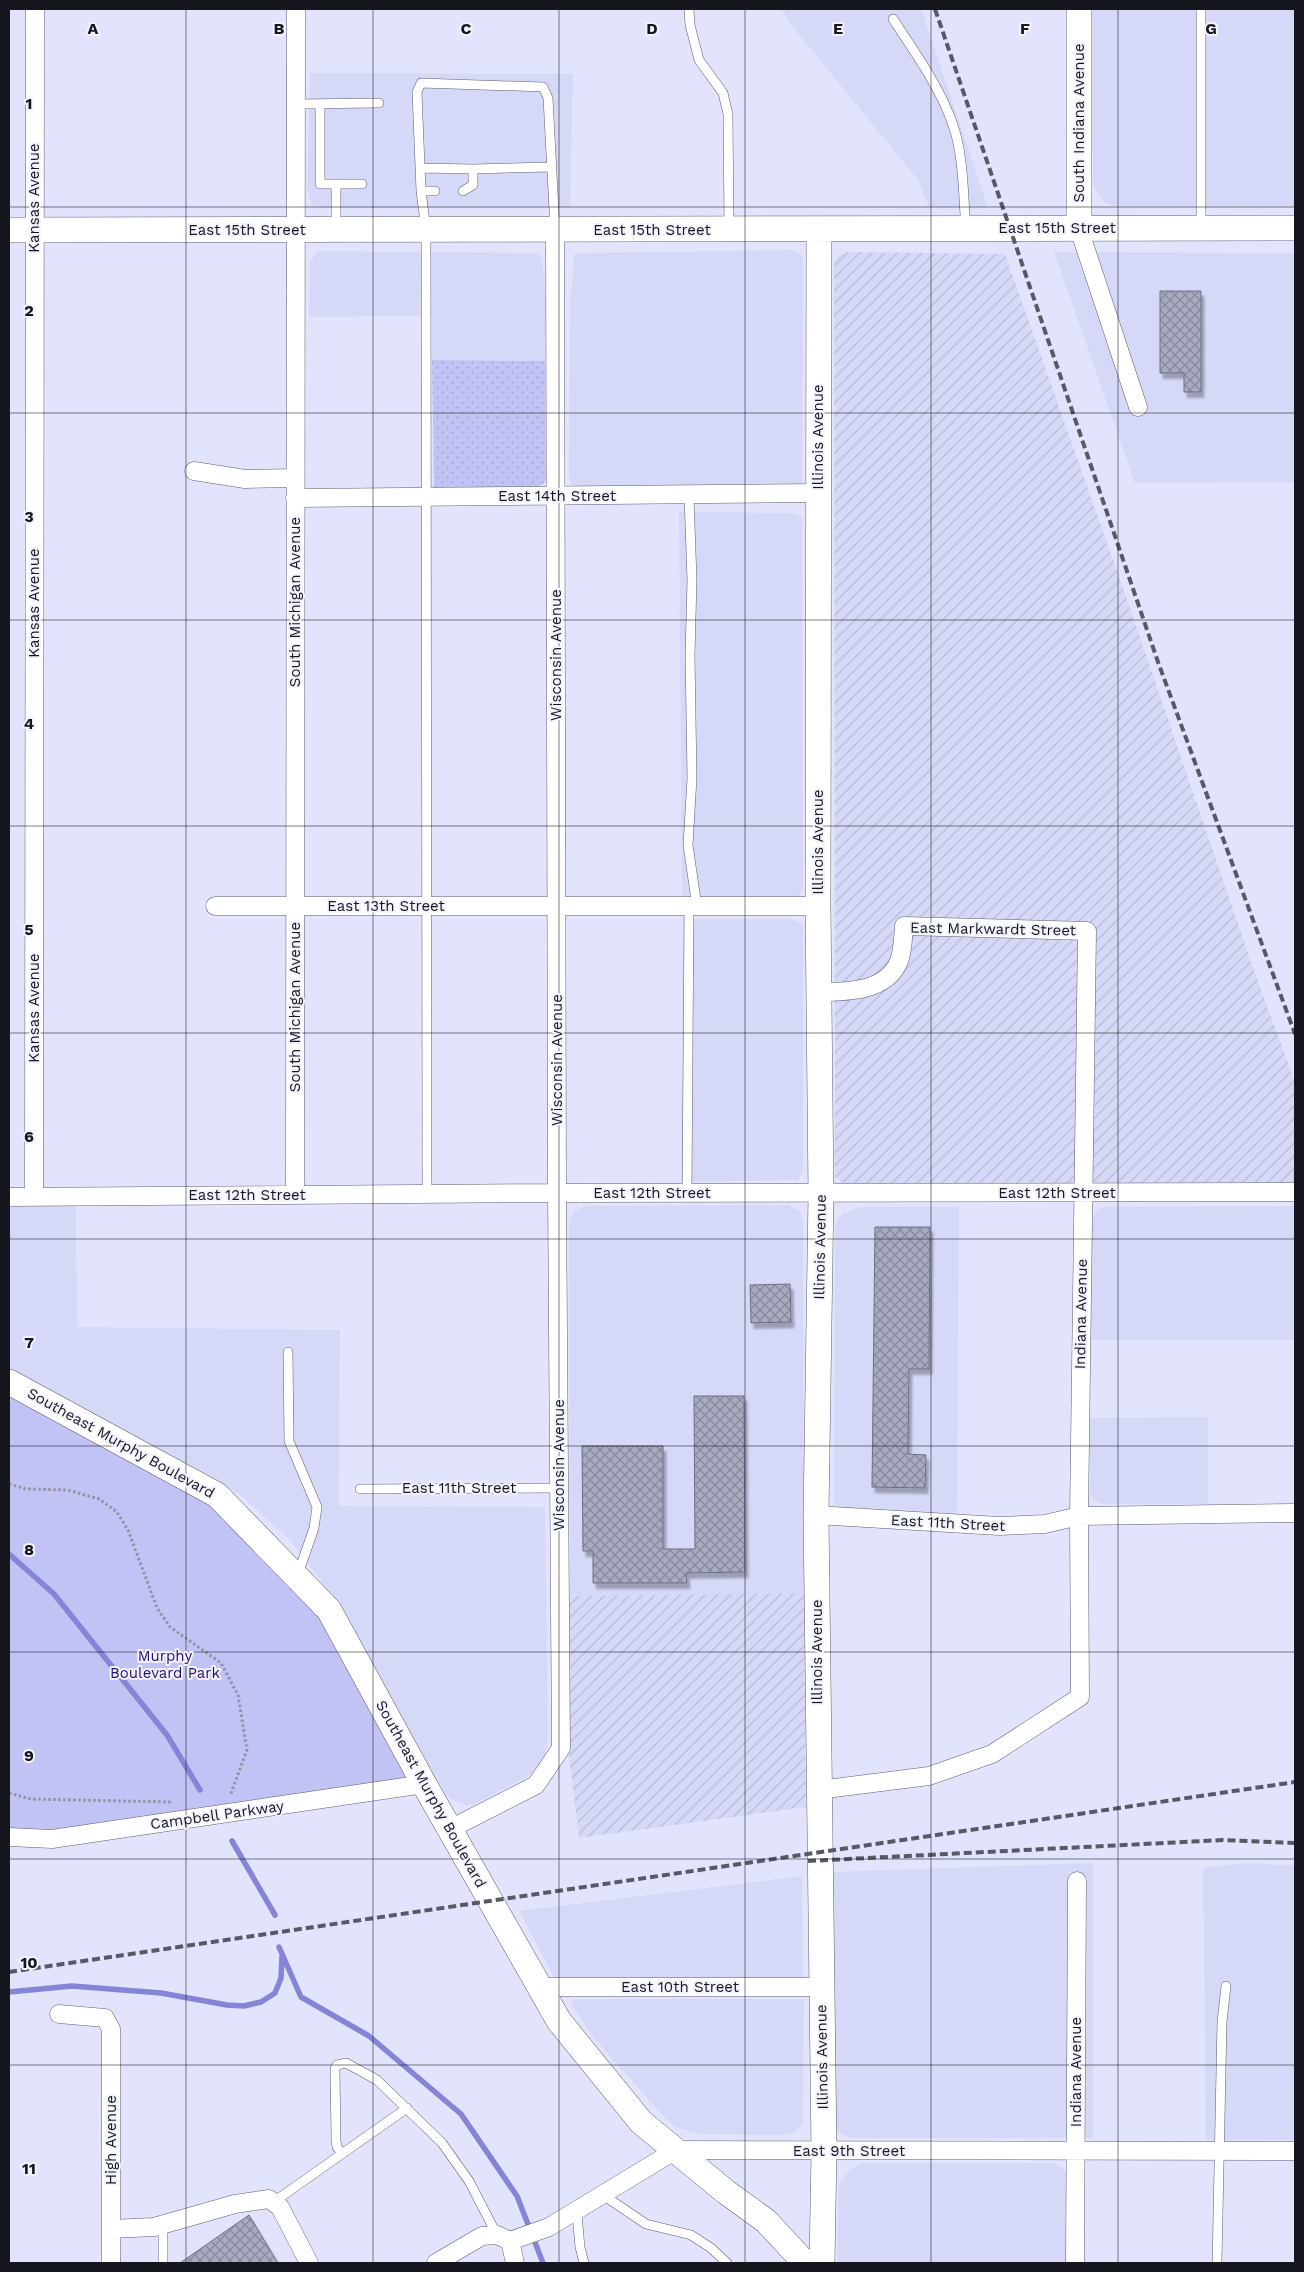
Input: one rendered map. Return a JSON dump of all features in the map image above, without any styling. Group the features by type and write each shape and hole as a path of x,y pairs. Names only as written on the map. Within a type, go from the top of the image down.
{"street":[{"name":"Kansas Avenue","path":"34,1197 35,9"},
{"name":"South Michigan Avenue","path":"295,1195 296,9"},
{"name":"South Indiana Avenue","path":"1079,9 1078,229 1138,407"},
{"name":"East 15th Street","path":"9,230 1295,228"},
{"name":"Wisconsin Avenue","path":"450,1829 536,1786 561,1748 557,1193 555,230"},
{"name":"Illinois Avenue","path":"819,230 818,906 821,1194 816,1515 820,1987 824,2151 822,2263"},
{"path":"194,470 245,479 295,478"},
{"name":"East 14th Street","path":"295,498 689,496 818,493"},
{"name":"East 13th Street","path":"215,906 557,908"},
{"path":"557,908 818,906"},
{"name":"East Markwardt Street","path":"819,992 843,992 863,989 879,983 891,973 899,962 904,926 1087,931"},
{"name":"Indiana Avenue","path":"818,1790 929,1776 992,1754 1080,1697 1079,1516 1087,931"},
{"name":"East 12th Street","path":"9,1197 557,1193 1295,1192"},
{"name":"Southeast Murphy Boulevard","path":"9,1382 217,1495 329,1610 424,1784 559,2021 641,2122 726,2192 766,2221 804,2263"},
{"name":"East 11th Street","path":"816,1515 1000,1526 1045,1524 1079,1516 1295,1513"},
{"name":"Campbell Parkway","path":"9,1837 52,1839 424,1784"},
{"name":"Indiana Avenue","path":"1075,2263 1076,1882"},
{"name":"East 10th Street","path":"541,1987 820,1987"},
{"name":"High Avenue","path":"59,2014 105,2018 111,2029 111,2263"},
{"path":"436,2263 482,2236 509,2238 549,2227 676,2150"},
{"name":"East 9th Street","path":"676,2150 1295,2151"},
{"path":"111,2229 163,2226 235,2204 262,2199 275,2201 309,2263"},
{"path":"509,2238 515,2263"}],"lane":[{"path":"689,9 690,25 700,60 722,93 728,114 730,230"},
{"path":"1201,9 1201,228"},
{"path":"893,19 933,81 953,126 960,157 966,228"},
{"path":"427,1194 426,230 421,191 417,92 421,83 543,87 548,98 555,230"},
{"path":"296,104 379,103"},
{"path":"320,104 320,184 362,184"},
{"path":"421,168 551,168"},
{"path":"463,191 473,185 473,169"},
{"path":"336,184 336,230"},
{"path":"421,191 435,191"},
{"path":"686,1194 693,907 688,845 692,778 690,655 692,580 689,496"},
{"path":"288,1352 289,1441 317,1507 314,1528 297,1577"},
{"name":"East 11th Street","path":"360,1488 559,1488"},
{"path":"1216,2263 1222,2022 1226,1986"},
{"path":"342,2154 337,2147 336,2141 335,2069 337,2065 346,2063 377,2080 442,2143 509,2238"},
{"path":"275,2201 407,2108"},
{"path":"604,2194 646,2224 690,2235 711,2248 727,2263"},
{"path":"573,2213 577,2215 580,2247 584,2263"},
{"path":"163,2226 163,2263"}],"path":[{"path":"9,1484 26,1490 68,1490 99,1498 117,1512 128,1530 156,1608 165,1620 188,1641 222,1662 238,1695 247,1750 230,1796 221,1798"},
{"path":"9,1793 31,1799 174,1802"}],"shaded area":[{"path":"781,9 921,9 988,207 929,207 918,180 792,26"},
{"path":"1092,9 1295,9 1295,206 1114,206 1105,203 1094,188 1093,179"},
{"path":"310,73 573,74 570,207 321,208 312,205 307,190"},
{"path":"792,250 802,255 803,259 802,486 576,487 571,484 569,474 570,305 574,257 576,253"},
{"path":"320,251 537,253 542,258 546,301 545,361 432,360 432,316 309,317 310,262 315,253"},
{"path":"848,252 1005,254 1130,608 1252,965 1295,1082 1295,1182 845,1185 835,1177 834,262 839,255"},
{"path":"1054,252 1295,253 1295,482 1135,483"},
{"path":"679,512 793,513 802,517 803,889 798,897 682,897"},
{"path":"683,919 792,919 803,924 803,1170 798,1180 681,1182"},
{"path":"76,1205 77,1327 340,1330 339,1506 545,1507 548,1737 545,1754 538,1767 527,1777 474,1804 465,1805 449,1798 442,1790 339,1605 291,1541 243,1497 214,1478 9,1368 9,1206"},
{"path":"789,1205 801,1212 803,1222 804,1593 570,1596 569,1222 573,1212 585,1206"},
{"path":"1295,1206 1295,1340 1090,1340 1092,1219 1098,1209 1103,1207"},
{"path":"859,1207 959,1207 957,1518 839,1508 834,1502 835,1230 836,1222 842,1214"},
{"path":"1208,1417 1208,1504 1105,1504 1099,1503 1093,1498 1090,1492 1090,1418"},
{"path":"804,1593 806,1807 579,1838 569,1756 569,1596"},
{"path":"1093,1863 1093,2138 851,2138 840,2133 835,2125 832,1872"},
{"path":"1248,1863 1295,1866 1295,2140 1206,2140 1203,1868"},
{"path":"802,1876 803,1978 555,1979 519,1911"},
{"path":"574,1999 804,1999 803,2121 801,2126 794,2133 782,2135 700,2134 676,2127 665,2118 594,2038 570,2003"},
{"path":"864,2163 1055,2163 1067,2173 1068,2263 837,2263 839,2183 851,2168"}],"green space":[{"path":"432,360 545,361 546,478 544,483 535,489 434,489"},
{"name":"Murphy Boulevard Park","path":"9,1382 217,1495 329,1610 424,1784 9,1837"}],"building":[{"path":"1160,291 1201,291 1201,392 1184,392 1184,373 1160,373"},
{"path":"875,1227 930,1227 929,1369 909,1369 908,1454 926,1455 925,1488 872,1487"},
{"path":"790,1284 791,1322 751,1323 750,1285"},
{"path":"694,1396 744,1396 745,1572 686,1573 687,1583 593,1583 593,1551 583,1551 582,1446 663,1446 663,1549 695,1549"},
{"path":"249,2215 278,2263 180,2263"}],"waterway":[{"path":"9,1554 54,1594 167,1735 200,1790"},
{"path":"232,1841 275,1915"},
{"path":"279,1947 301,1997 369,2036 461,2114 517,2196 543,2263"},
{"path":"9,1992 72,1986 161,1993 227,2005 244,2006 261,2002 275,1993 281,1978 282,1956"}],"railway":[{"path":"935,9 1158,662 1295,1034"},
{"path":"9,1972 1295,1782"},
{"path":"808,1861 1223,1840 1295,1843"}]}
